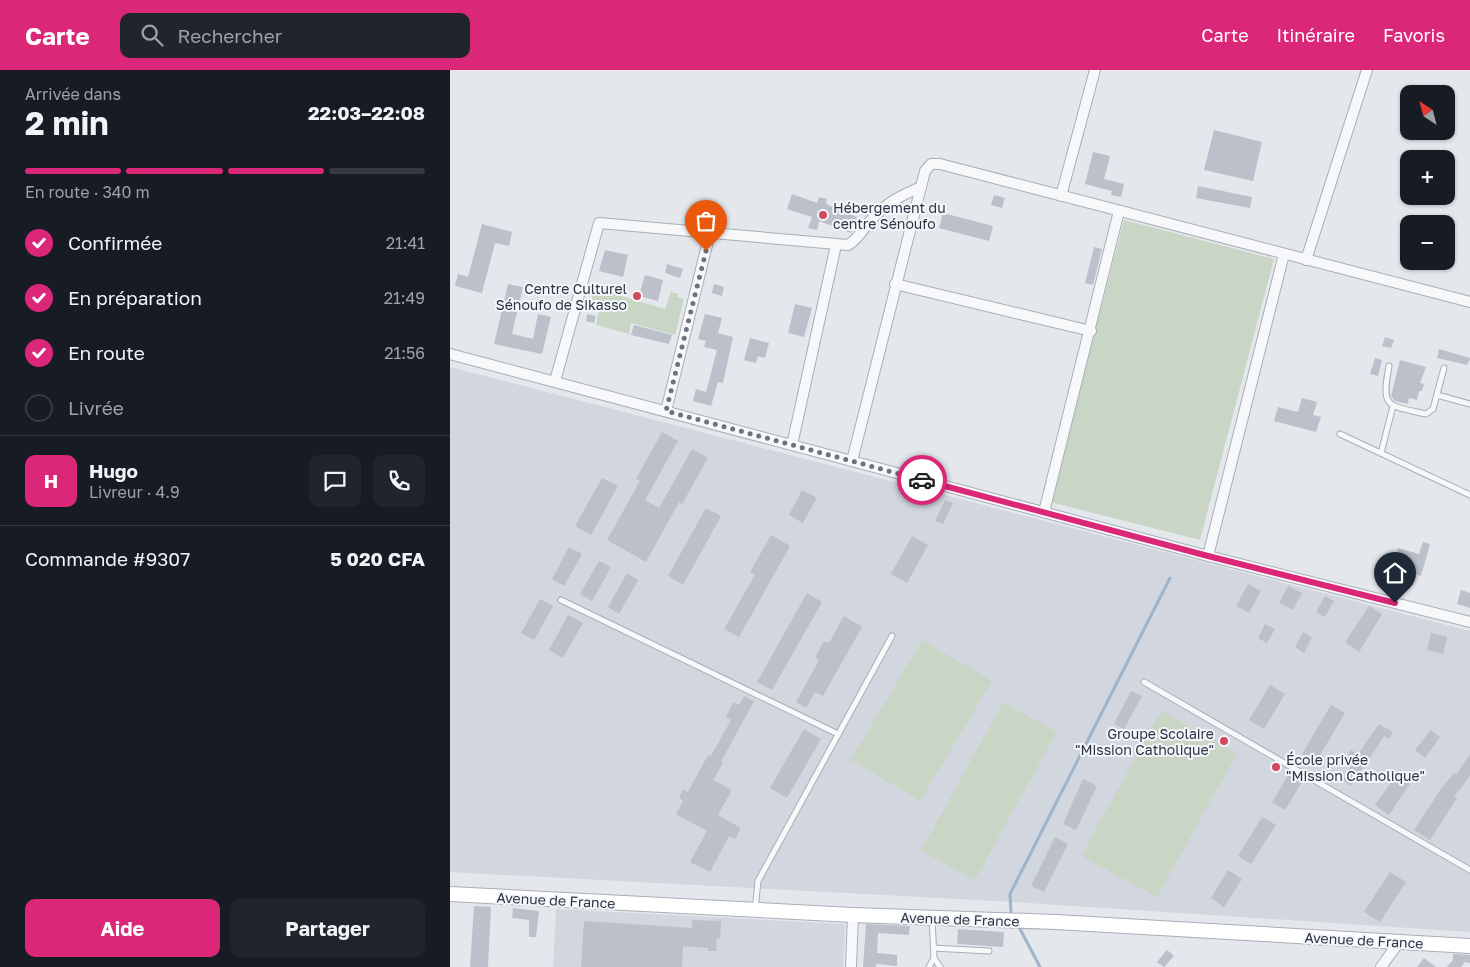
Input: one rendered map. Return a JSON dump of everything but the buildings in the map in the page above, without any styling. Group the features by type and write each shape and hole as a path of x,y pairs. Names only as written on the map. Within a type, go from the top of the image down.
{"main road":[{"name":"Avenue de France","path":"450,894 853,915 1066,922 1470,946"}],"street":[{"path":"1061,196 1095,70"},
{"path":"1306,260 1367,70"},
{"path":"852,461 895,284 928,167 940,164 1470,302"},
{"path":"554,381 599,223 848,245 857,240 868,223 895,198 921,187"},
{"path":"1044,512 1091,331 1119,211"},
{"path":"666,411 710,233"},
{"path":"792,445 836,245"},
{"path":"1208,556 1284,254"},
{"path":"895,284 1091,331"},
{"path":"450,354 1208,556 1470,622"},
{"path":"851,967 853,915"},
{"path":"1381,967 1399,942"}],"lane":[{"path":"1389,366 1385,397 1393,406 1426,414 1433,409 1444,368"},
{"path":"1437,395 1470,404"},
{"path":"1381,453 1393,406"},
{"path":"1340,434 1470,495"},
{"path":"561,600 838,734"},
{"path":"755,910 758,881 892,636"},
{"path":"1144,682 1470,870"},
{"path":"929,967 934,958 932,918"},
{"path":"934,948 989,951"},
{"path":"934,958 940,967"}],"shaded area":[{"path":"450,367 1470,631 1470,932 1014,902 450,872"},
{"path":"556,909 845,924 843,967 553,967"}],"green space":[{"path":"1124,220 1274,259 1200,540 1050,502"},
{"path":"594,288 665,309 671,292 678,294 677,297 684,299 675,335 631,323 629,334 596,325 599,310 590,307"},
{"path":"922,640 992,681 920,801 851,760"},
{"path":"1003,702 1057,732 975,880 921,851"},
{"path":"1161,711 1237,753 1157,897 1081,856"}],"waterway":[{"path":"1011,912 1010,894 1170,578"},
{"path":"1019,927 1040,967"}],"way so far":[{"path":"706,251 666,411 922,480"}],"place":[{"name":"Hébergement du centre Sénoufo","path":"823,215"},
{"name":"Centre Culturel Sénoufo de Sikasso","path":"637,296"},
{"name":"Groupe Scolaire \"Mission Catholique\"","path":"1224,741"},
{"name":"École privée \"Mission Catholique\"","path":"1276,767"}],"route":[{"path":"922,480 1208,556 1395,603"}]}
